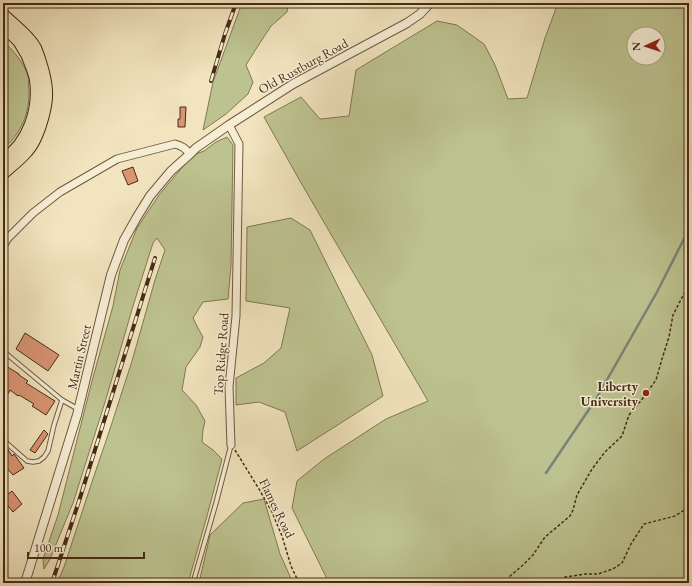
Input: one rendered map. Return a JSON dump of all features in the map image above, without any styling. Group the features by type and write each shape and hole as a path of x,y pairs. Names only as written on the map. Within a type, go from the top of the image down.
{"highway":[{"path":"3,15 21,30 34,47 44,74 46,93 43,118 34,140 23,155 3,173"},
{"path":"3,27 20,41 29,58 36,79 37,103 32,124 22,143 3,160"}],"street":[{"name":"Old Rustburg Road","path":"190,154 229,124 262,103 299,80 407,23 420,14 430,3"},
{"name":"Top Ridge Road","path":"229,124 239,144 236,316 229,387 231,445"},
{"path":"3,246 8,238 33,213 60,192 117,159 175,144 182,145 190,154"},
{"name":"Martin Street","path":"25,583 78,410 111,275 124,240 150,196 171,171 190,154"}],"lane":[{"path":"3,351 62,400 78,410"},
{"path":"3,440 26,461 39,461 48,451 62,400"},
{"name":"Top Ridge Road","path":"193,583 231,445"}],"path":[{"path":"502,583 523,565 545,537 570,516 577,495 592,469 605,452 622,436 629,415 644,398 656,380 673,323 673,315 689,284"},
{"name":"Flames Road","path":"231,445 248,469 272,512 282,536 291,566 299,583"},
{"path":"556,583 565,577 598,574 613,569 622,562 644,524 675,516 689,508"}],"green space":[{"path":"242,3 288,3 287,12 271,26 246,65 253,82 248,94 226,114 203,130 213,82"},
{"path":"558,3 689,3 689,583 329,583 292,508 297,481 324,459 386,419 428,401 264,117 301,97 320,119 349,116 356,70 437,21 457,25 484,44 495,65 508,99 527,98 545,38"},
{"path":"3,41 14,52 26,71 28,76 29,98 26,115 19,130 15,137 3,149 4,89"},
{"path":"227,137 233,145 231,266 228,299 203,302 193,318 203,337 200,347 186,367 182,390 196,405 205,421 202,442 222,459 188,583 57,583 64,567 109,432 165,250 157,238 153,243 133,306 106,399 73,503 50,559 44,569 43,559 58,515 92,381 113,306 120,270 137,228 159,195 185,164 196,154 204,151 216,142"},
{"path":"291,218 310,230 372,355 383,396 297,451 285,412 259,402 236,405 236,378 264,363 281,348 290,308 246,301 247,227"},
{"path":"264,499 280,554 293,583 199,583 210,535 243,503"}],"building":[{"path":"180,107 186,107 185,127 178,127"},
{"path":"133,167 138,181 128,185 122,171"},
{"path":"25,333 59,355 48,371 16,349"},
{"path":"6,366 28,381 26,383 55,401 46,415 32,406 34,404 19,395 18,396 10,390 8,394 3,391 3,370"},
{"path":"44,430 48,434 35,453 30,450"},
{"path":"3,444 12,456 14,454 24,468 13,475 3,464"},
{"path":"12,491 22,504 13,512 3,500 3,498"}],"waterway":[{"path":"546,473 596,399 657,292 689,229"}],"railway":[{"path":"211,81 236,3"},
{"path":"52,583 155,258"}],"place":[{"name":"Liberty University","path":"646,393"}]}
